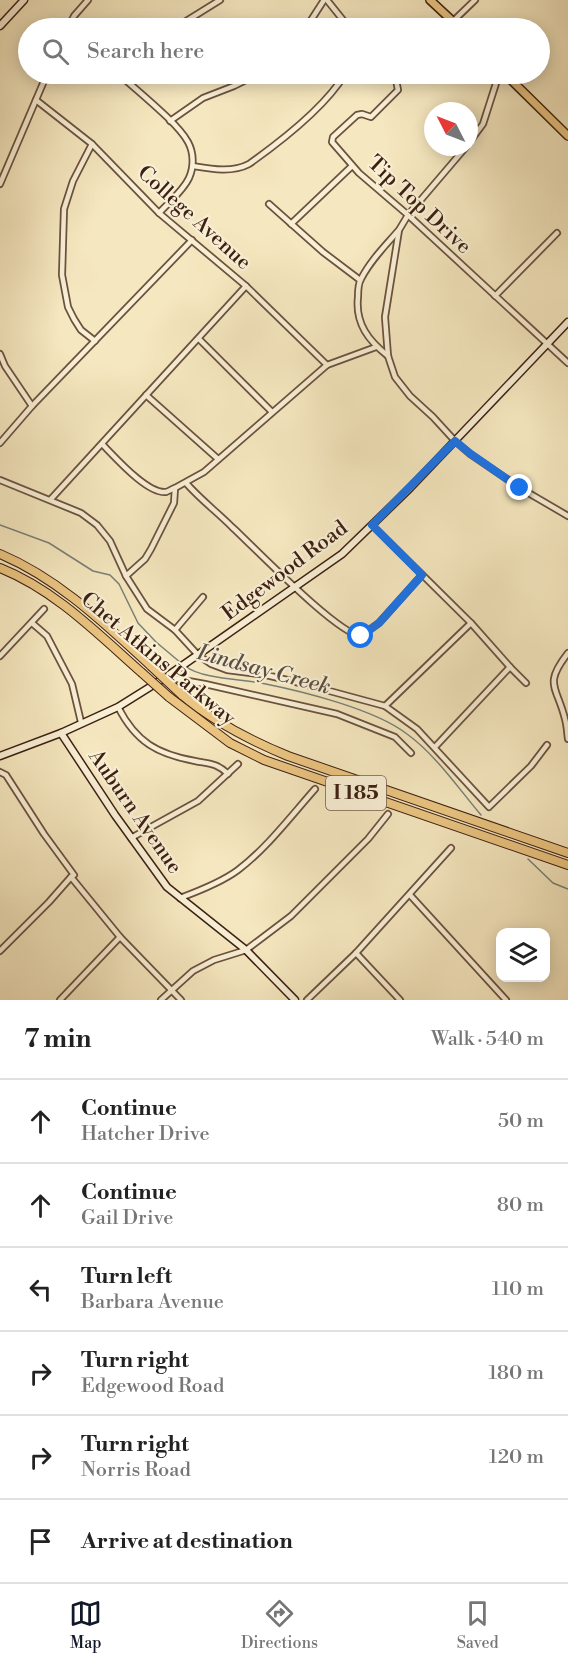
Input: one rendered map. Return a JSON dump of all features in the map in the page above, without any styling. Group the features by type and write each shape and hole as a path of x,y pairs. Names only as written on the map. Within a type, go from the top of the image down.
{"highway":[{"name":"Chet Atkins Parkway","path":"0,554 30,569 71,596 197,708 227,727 278,752 568,852"},
{"name":"Chet Atkins Parkway","path":"0,567 31,582 63,604 169,697 230,743 264,760 568,865"}],"main road":[{"path":"430,0 450,18"},
{"path":"515,84 568,136"}],"street":[{"path":"0,26 24,0"},
{"path":"73,18 88,0"},
{"path":"191,18 220,0"},
{"path":"313,18 326,0 341,18"},
{"path":"458,18 475,0"},
{"path":"0,184 43,84"},
{"path":"130,84 170,122 188,142 192,153 193,166 188,179 159,213"},
{"path":"170,122 203,98 238,84"},
{"path":"193,166 224,170 243,168 307,117 337,84"},
{"name":"Tip Top Drive","path":"397,84 398,90 371,117 357,115 333,137 333,142 352,166 568,363"},
{"path":"478,131 483,124 496,84"},
{"name":"College Avenue","path":"36,100 92,144 159,213 246,286 327,365"},
{"path":"92,144 73,181 63,209 62,275 68,307 74,319 81,330 95,341"},
{"path":"388,356 368,339 361,326 357,306 360,280 408,215 459,156"},
{"path":"291,224 352,166"},
{"path":"269,204 323,252 360,280"},
{"path":"399,230 385,317 388,356 395,377 410,396 471,454 512,483 568,516"},
{"path":"495,296 557,233"},
{"path":"0,443 32,406 192,240"},
{"path":"51,500 246,286"},
{"name":"Edgewood Road","path":"0,756 61,733 118,707 166,677 342,554 455,441 568,322"},
{"path":"199,339 272,412"},
{"path":"102,444 132,474 153,489 166,492 204,472 327,365 376,346"},
{"path":"0,354 5,366 32,406"},
{"path":"146,395 218,459"},
{"path":"0,480 81,513 97,525 110,541 126,576 147,609 175,630 198,655 211,664 227,670 278,678 385,706 417,729 489,807 531,766 548,745"},
{"path":"186,483 202,501 296,588 353,635 361,636 368,632 385,617 422,575"},
{"path":"126,576 145,560 174,503 175,488"},
{"path":"372,525 471,623 526,683"},
{"path":"175,630 203,597"},
{"path":"0,656 44,609"},
{"path":"32,623 47,636 72,684 81,722"},
{"path":"385,706 471,623"},
{"path":"568,653 556,668 553,679 567,725 568,738"},
{"path":"435,747 510,667"},
{"path":"166,677 337,714 395,737 411,753"},
{"path":"118,707 125,722 133,731 160,753 219,765 228,774"},
{"name":"Auburn Avenue","path":"61,733 131,838 167,887 246,950 295,1000"},
{"path":"131,838 198,801 238,764"},
{"path":"0,772 6,776 74,875 0,951"},
{"path":"180,898 199,891 237,871 278,831 315,789"},
{"path":"161,1000 193,971 214,960 246,950 291,916 368,839 388,814"},
{"path":"307,1000 356,953 451,848"},
{"path":"71,877 120,937 181,1000"},
{"path":"410,895 506,1000"},
{"path":"60,1000 120,937"},
{"path":"356,953 400,1000"}],"waterway":[{"name":"Lindsay Creek","path":"0,525 49,543 93,571 110,575 119,584 138,623 181,663"},
{"name":"Lindsay Creek","path":"185,666 201,674 261,683 316,696 357,709 393,725 418,742 428,752 481,815"},
{"name":"Lindsay Creek","path":"528,859 553,883 568,889"}],"route":[{"path":"361,636 379,623 422,575 372,525 455,441 520,488"}]}
